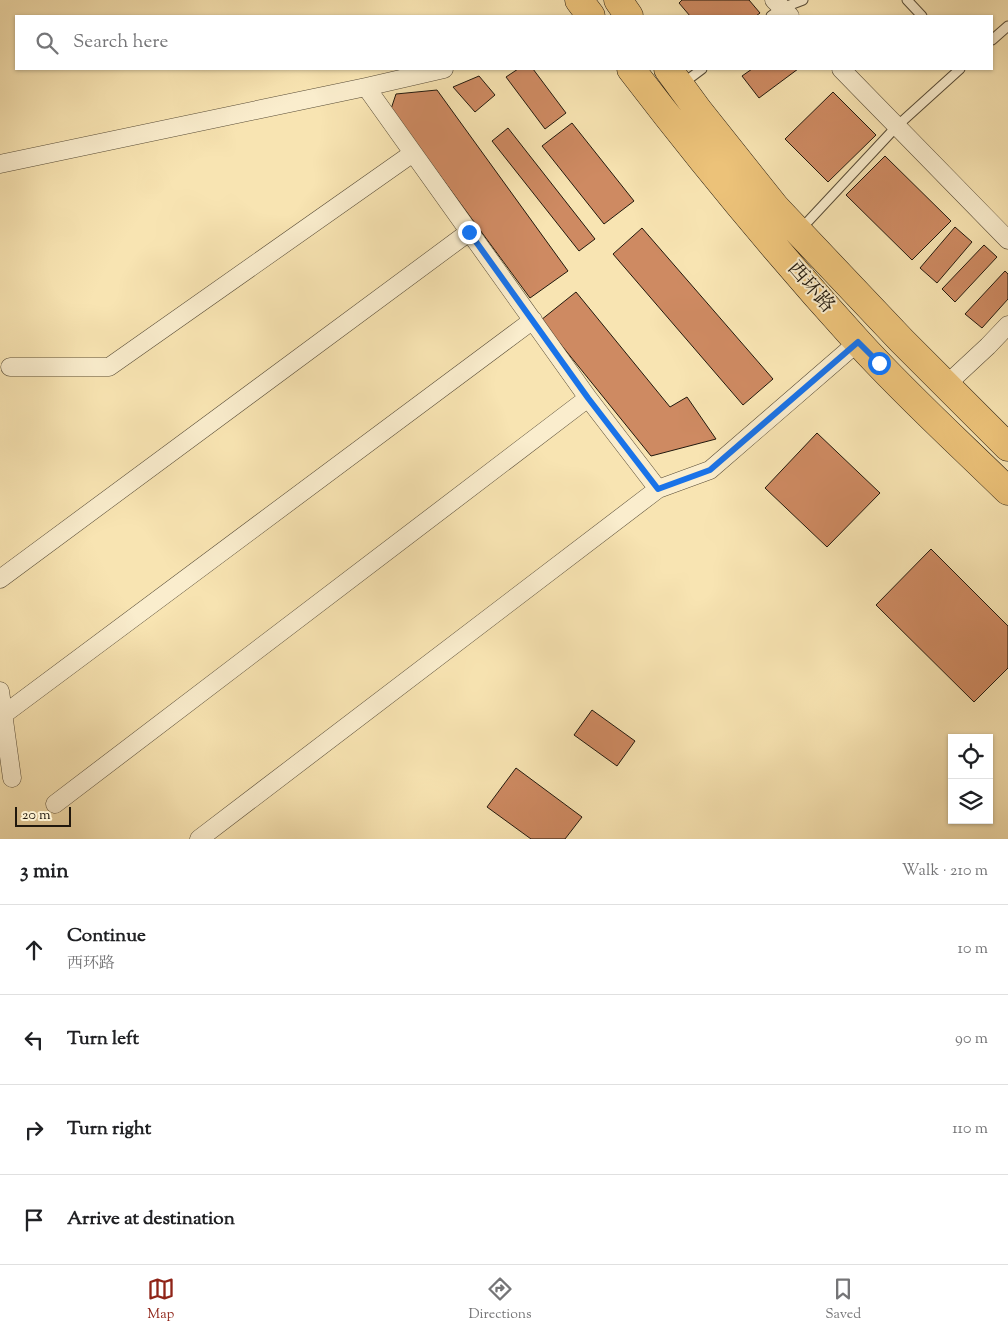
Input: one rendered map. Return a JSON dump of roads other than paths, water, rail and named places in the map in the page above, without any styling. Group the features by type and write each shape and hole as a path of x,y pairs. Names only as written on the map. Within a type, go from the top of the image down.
{"main road":[{"path":"579,0 590,15"},
{"name":"西环路","path":"632,70 757,228 858,342 1008,491"},
{"name":"西环路","path":"674,77 776,208 945,386 1008,447"}],"street":[{"path":"0,164 440,70"},
{"path":"842,70 1008,240"},
{"path":"366,87 588,398 658,489"},
{"path":"10,367 110,367 413,153"},
{"path":"0,578 469,232"},
{"path":"3,715 532,320"},
{"path":"945,386 1008,325"},
{"path":"199,839 658,489 710,470 858,342"},
{"path":"55,804 588,398"},
{"path":"0,691 12,778"}],"lane":[{"path":"779,10 803,0"},
{"path":"907,0 921,15"},
{"path":"993,39 1008,26"},
{"path":"674,77 698,70"},
{"path":"798,232 897,126 959,70"}]}
